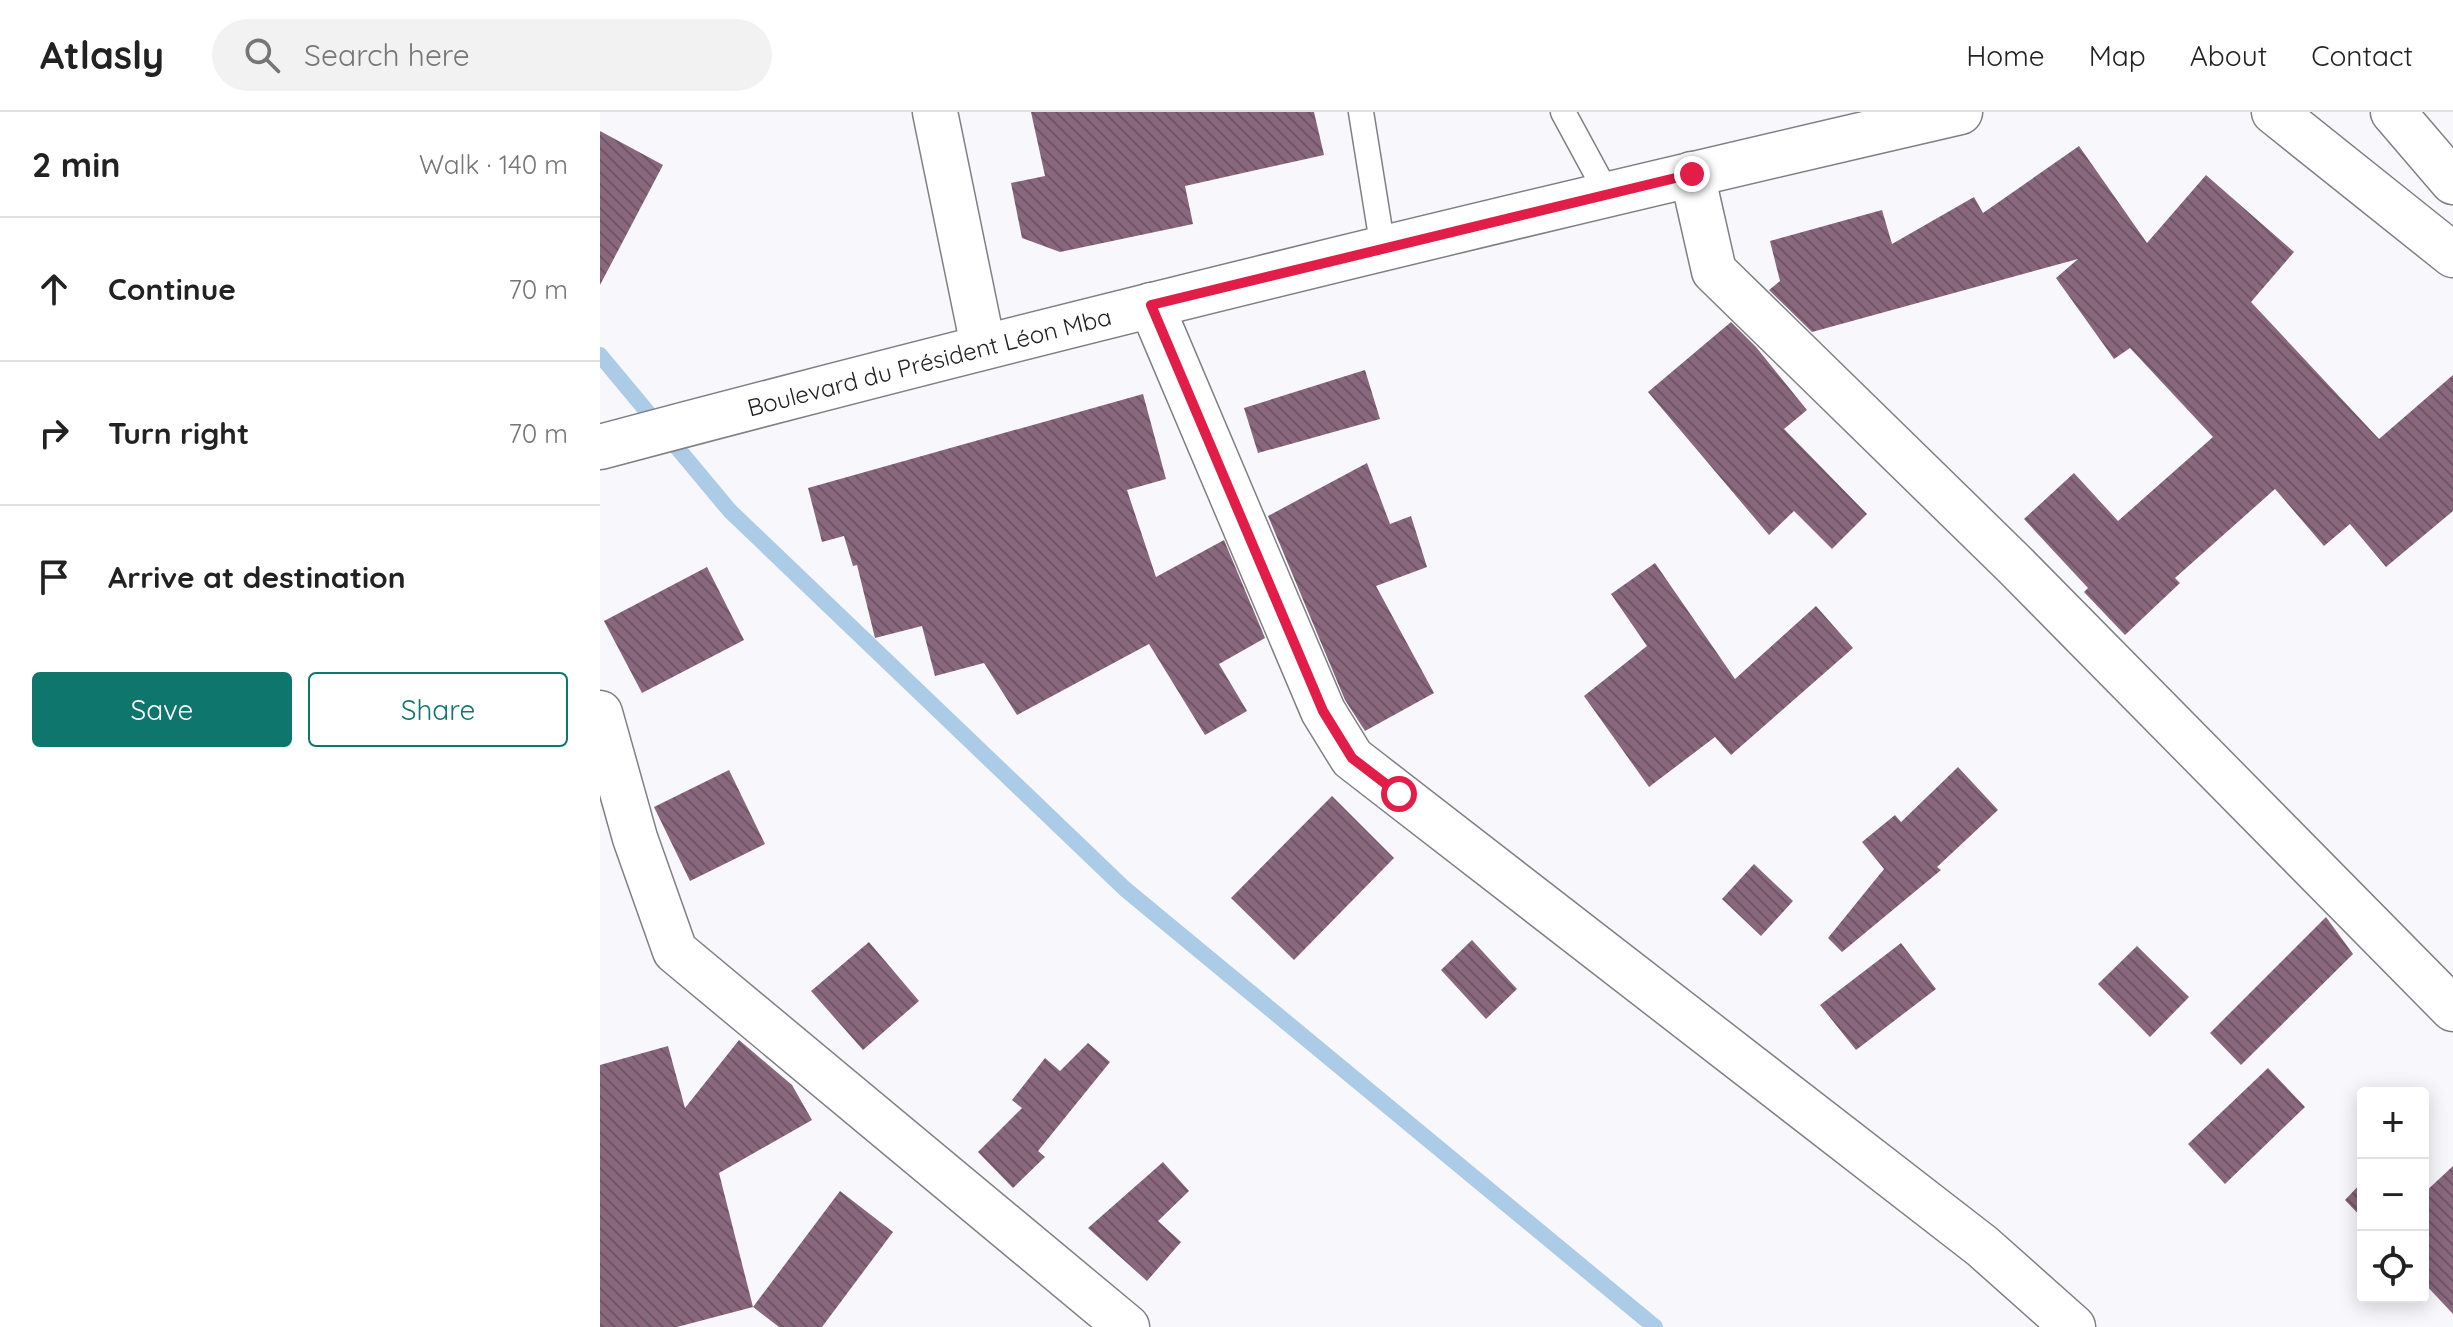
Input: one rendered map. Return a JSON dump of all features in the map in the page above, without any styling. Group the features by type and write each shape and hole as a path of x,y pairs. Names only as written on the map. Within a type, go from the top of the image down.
{"street":[{"path":"935,112 983,346"},
{"name":"Boulevard du Président Léon Mba","path":"606,446 983,346 1960,112"},
{"path":"2274,112 2453,255"},
{"path":"2393,112 2453,182"},
{"path":"1692,174 1714,271 2015,565 2453,1009"},
{"path":"1151,305 1323,711 1352,758 1982,1246 2073,1327"},
{"path":"600,713 635,838 675,951 1127,1327"}],"lane":[{"path":"1361,112 1383,249"},
{"path":"1563,112 1608,195"}],"building":[{"path":"1031,112 1314,112 1324,155 1185,186 1193,224 1060,252 1022,238 1011,183 1045,176"},
{"path":"600,131 663,165 600,285"},
{"path":"2079,146 2147,243 2206,175 2294,252 2251,302 2379,439 2453,375 2453,511 2386,567 2350,524 2324,546 2275,489 2175,578 2180,583 2125,635 2084,592 2088,588 2024,519 2074,473 2118,521 2213,437 2130,348 2114,359 2056,278 2078,259 1812,332 1769,290 1780,281 1770,241 1882,210 1892,244 1974,197 1983,213"},
{"path":"1731,322 1756,347 1807,410 1784,429 1867,514 1832,549 1794,511 1769,535 1648,392"},
{"path":"1365,370 1380,419 1258,453 1244,408"},
{"path":"1143,394 1166,479 1127,490 1156,577 1224,540 1265,638 1219,664 1247,711 1205,735 1149,644 1017,715 984,663 935,676 922,626 875,638 857,565 853,566 844,536 822,542 808,488"},
{"path":"1367,463 1390,524 1411,516 1427,567 1376,586 1434,693 1365,731 1345,700 1268,516"},
{"path":"1655,563 1735,679 1816,606 1853,648 1731,755 1715,737 1649,787 1584,696 1647,646 1611,594"},
{"path":"707,567 744,640 642,693 604,621"},
{"path":"1958,767 1998,810 1937,867 1941,870 1842,952 1828,938 1884,869 1862,842 1895,815 1901,822"},
{"path":"729,770 765,844 690,881 654,807"},
{"path":"1332,796 1394,858 1294,960 1231,898"},
{"path":"1754,864 1793,901 1761,936 1722,899"},
{"path":"2326,917 2353,954 2241,1065 2210,1033"},
{"path":"1472,940 1517,989 1486,1019 1441,970"},
{"path":"869,942 919,1001 863,1050 811,991"},
{"path":"1901,943 1936,989 1856,1050 1820,1005"},
{"path":"2137,946 2189,997 2150,1037 2098,984"},
{"path":"739,1040 792,1085 812,1120 719,1173 753,1307 677,1327 600,1327 600,1065 668,1046 685,1108"},
{"path":"1088,1043 1110,1062 1038,1151 1045,1157 1013,1188 978,1152 1022,1108 1012,1100 1045,1058 1060,1071"},
{"path":"2268,1068 2305,1107 2225,1184 2188,1144"},
{"path":"1163,1162 1189,1191 1158,1221 1181,1242 1147,1281 1088,1228"},
{"path":"2453,1166 2453,1314 2429,1288 2429,1188"},
{"path":"2357,1187 2357,1213 2345,1200"},
{"path":"840,1191 893,1232 822,1327 779,1327 753,1307"}],"waterway":[{"path":"600,355 730,511 1125,889 1655,1327"}],"route":[{"path":"1399,794 1352,758 1323,711 1151,305 1692,174"}]}
